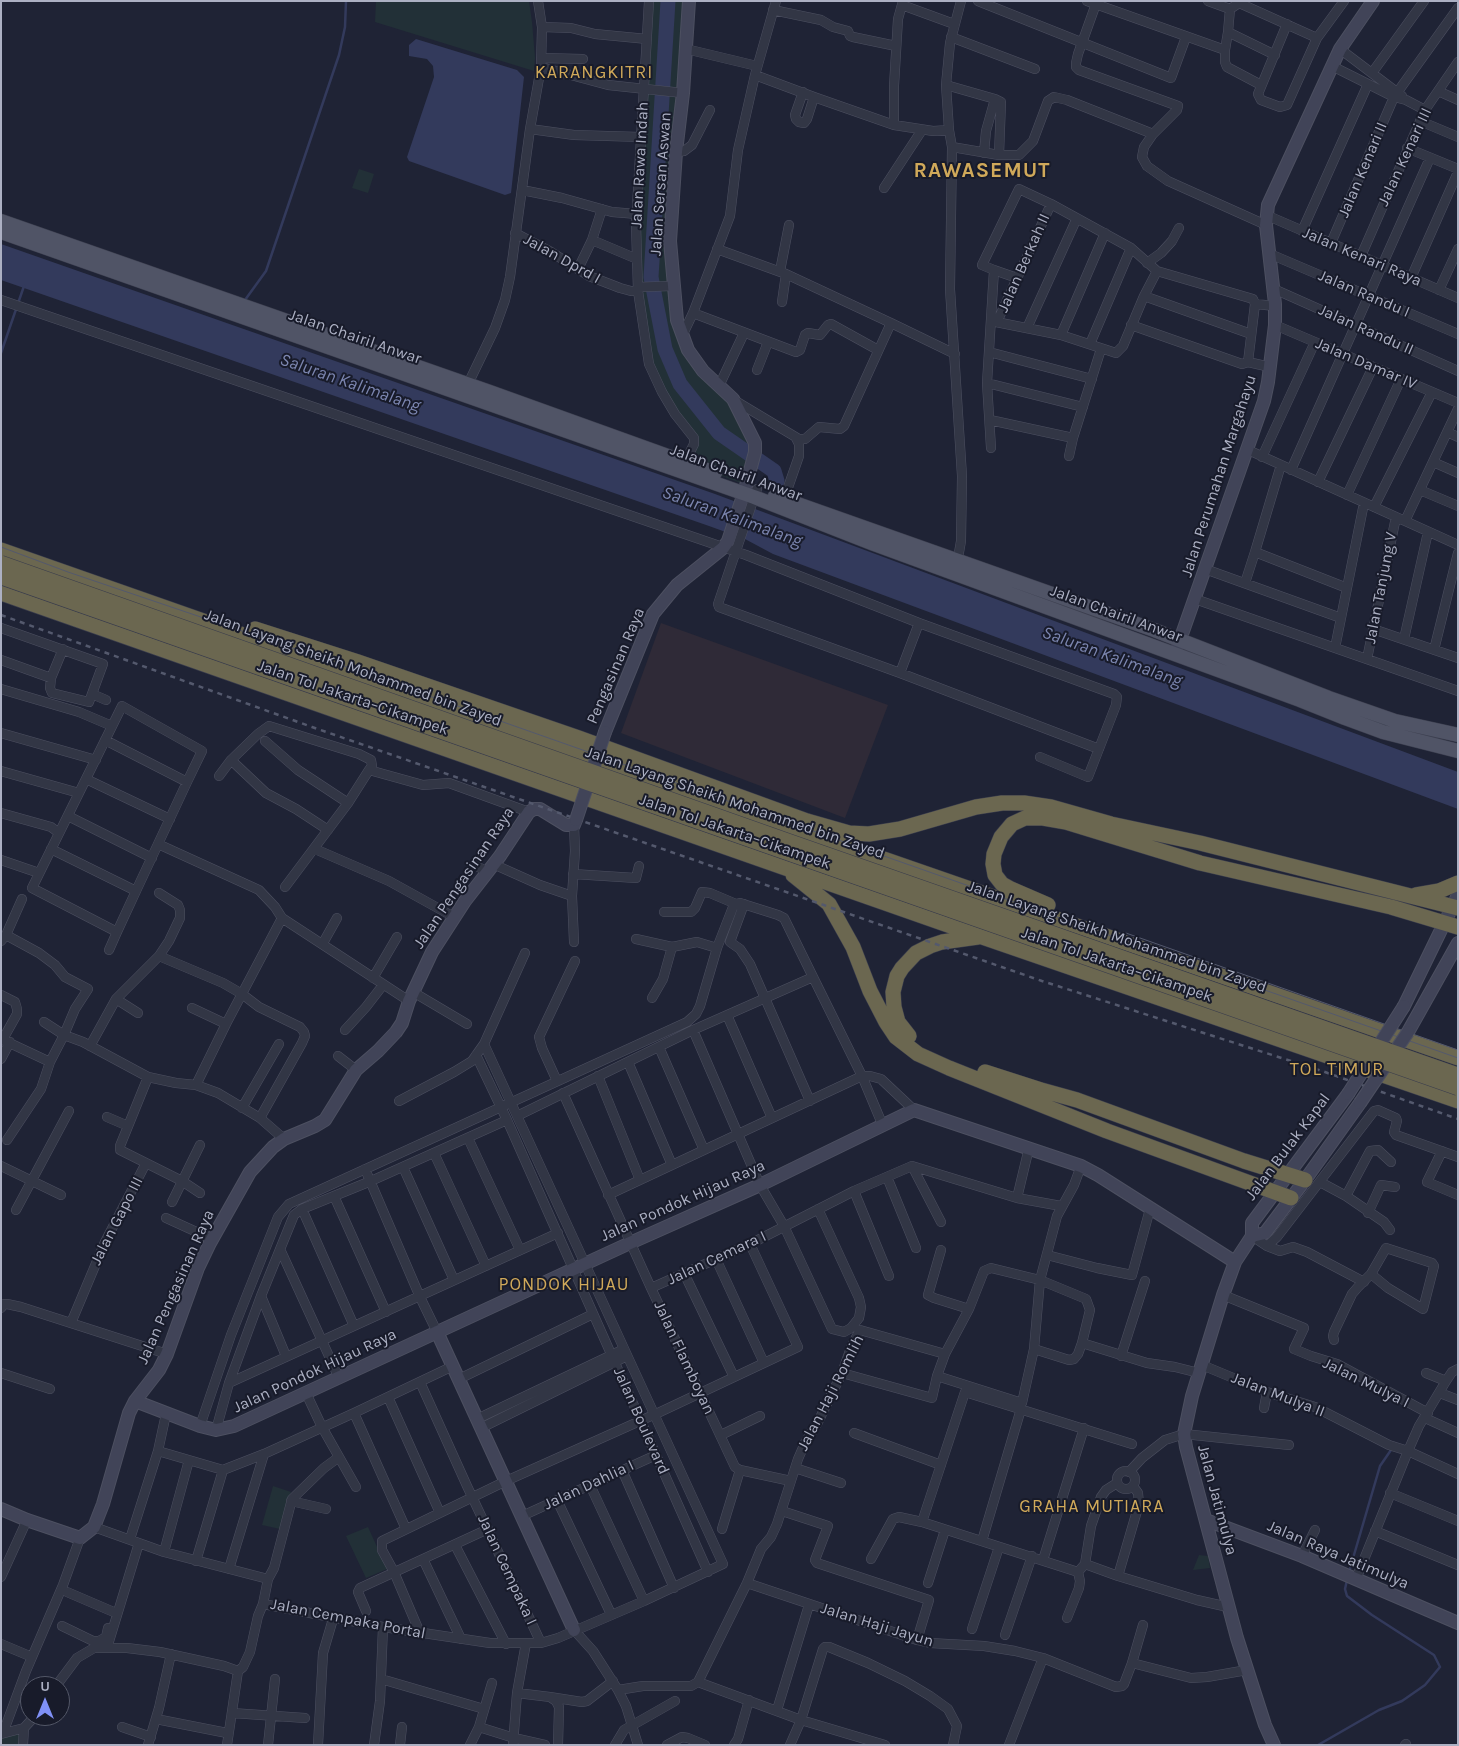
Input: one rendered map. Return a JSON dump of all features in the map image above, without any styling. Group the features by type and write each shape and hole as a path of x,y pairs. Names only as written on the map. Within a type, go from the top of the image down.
{"highway":[{"name":"Jalan Tol Jakarta–Cikampek","path":"1,550 719,802 1458,1058"},
{"name":"Jalan Layang Sheikh Mohammed bin Zayed","path":"1,563 1458,1075"},
{"name":"Jalan Layang Sheikh Mohammed bin Zayed","path":"1,577 1458,1088"},
{"name":"Jalan Tol Jakarta–Cikampek","path":"1,593 982,937 1458,1101"},
{"path":"131,596 152,597 176,603 349,659 840,831 869,834 900,828 976,807 1002,802 1024,803 1051,807 1111,824 1200,843 1412,896 1456,903"},
{"path":"1289,998 1277,991 1034,900 1002,884 995,875 993,864 994,854 1001,837 1012,824 1026,818 1042,818 1066,822 1200,862 1391,907 1451,925"},
{"path":"779,866 803,882 829,904 852,947 870,991 886,1022 896,1037 918,1054 958,1072 1107,1130 1292,1198"},
{"path":"1412,896 1439,891 1458,883"},
{"path":"982,937 942,942 930,946 916,953 897,976 893,992 898,1022 905,1033 919,1046 951,1061 1077,1100 1244,1162 1312,1181"},
{"path":"1237,1177 1244,1162"}],"main road":[{"name":"Jalan Chairil Anwar","path":"1,222 111,265 609,440 956,568 1181,640 1359,709 1396,721 1458,735"},
{"name":"Jalan Chairil Anwar","path":"1,232 111,265"},
{"name":"Jalan Chairil Anwar","path":"609,440 685,462 749,492 784,499 1175,654 1360,724 1458,751"}],"street":[{"path":"466,389 505,300 510,277 530,129 542,62 542,27 538,1"},
{"name":"Jalan Rawa Indah","path":"649,1 646,39 648,90 641,137 637,259 649,364 675,414 694,438 694,444 685,462"},
{"name":"Jalan Sersan Aswan","path":"689,1 684,94 676,152 670,241 670,286 677,320 688,350 703,371 733,399 755,443 749,492"},
{"path":"956,568 961,541 962,476 950,289 952,147 946,85 951,37 961,1"},
{"path":"978,1 1171,78 1186,37"},
{"path":"1087,1 1225,50"},
{"path":"1208,1 1230,9"},
{"path":"1287,24 1258,94 1262,100 1283,107 1287,104 1317,38 1344,1"},
{"name":"Jalan Perumahan Margahayu","path":"1175,654 1264,401 1270,367 1275,306 1266,220 1271,197 1340,49 1373,1"},
{"path":"1372,73 1424,1"},
{"path":"894,125 896,46 898,19 902,3 954,24"},
{"path":"952,147 999,155 1020,155 1036,136 1048,101 1054,97 1067,100 1154,134 1178,110 1178,106 1079,70 1075,64 1097,3"},
{"path":"1261,85 1227,67 1225,62 1230,9 1235,4 1241,3 1317,38"},
{"path":"683,334 693,313 730,216 738,150 756,71 775,6 821,20 833,28 848,31 853,38 896,46"},
{"name":"Jalan Kenari II","path":"1331,243 1396,94 1458,8"},
{"path":"542,27 571,28 594,34 646,39"},
{"path":"1228,32 1275,55"},
{"path":"951,37 1035,69"},
{"path":"686,49 756,71 814,97 894,125 922,130 949,130"},
{"path":"1340,49 1396,94 1425,110"},
{"path":"542,62 583,60"},
{"path":"542,62 608,85 684,94"},
{"name":"Jalan Kenari III","path":"1361,256 1425,110 1457,64"},
{"path":"1332,66 1368,84 1396,94"},
{"path":"1302,230 1368,84"},
{"path":"946,85 1000,101 999,155"},
{"path":"1438,91 1458,100"},
{"path":"803,92 795,116 799,122 804,122 807,119 814,97"},
{"path":"984,153 986,131 995,99"},
{"path":"676,152 684,151 692,145 710,110"},
{"path":"1420,121 1458,137"},
{"path":"530,129 574,135 641,137"},
{"path":"884,188 922,130"},
{"name":"Jalan Kenari Raya","path":"1154,134 1142,151 1143,159 1147,166 1168,181 1266,220 1302,230 1458,298"},
{"path":"1407,148 1458,171 1411,278"},
{"path":"1292,470 1430,158"},
{"path":"1017,278 982,265 1019,189 1131,248 1157,271 1251,298 1255,304 1248,362"},
{"path":"522,190 612,212 637,214"},
{"name":"Jalan Berkah II","path":"994,321 1017,278 1050,204"},
{"path":"578,269 592,240 602,209"},
{"path":"1027,328 1077,218"},
{"path":"782,302 783,272 789,225"},
{"path":"1147,263 1161,253 1172,241 1178,228"},
{"name":"Jalan Dprd I","path":"516,233 528,238 602,282 631,291 670,286"},
{"path":"1060,335 1105,233"},
{"path":"592,240 637,259"},
{"path":"717,248 783,272 955,354"},
{"path":"1090,344 1131,248"},
{"path":"1439,290 1458,249"},
{"name":"Jalan Randu I","path":"1270,254 1458,334"},
{"path":"991,448 987,383 994,321 994,270"},
{"path":"994,321 1060,335 1114,353 1118,352 1123,346 1144,296 1157,271"},
{"name":"Jalan Randu II","path":"1274,289 1458,371"},
{"path":"1144,296 1251,334"},
{"path":"1,300 731,545 919,623 1114,694 1117,698 1116,706 1088,777 1040,757"},
{"path":"1255,304 1275,306"},
{"path":"693,313 797,352 800,350 805,335 808,333 817,336 821,335 828,325 831,324 878,350"},
{"path":"733,399 796,438 805,439 819,427 842,428 891,322"},
{"path":"1131,325 1242,364 1248,362 1270,367"},
{"name":"Jalan Damar IV","path":"1274,325 1458,403"},
{"path":"719,386 744,333"},
{"path":"757,370 768,342"},
{"path":"1262,457 1315,342"},
{"path":"1069,456 1101,349"},
{"path":"989,352 1092,379"},
{"path":"1318,482 1373,367"},
{"path":"1348,495 1401,379"},
{"path":"987,383 1083,407"},
{"path":"1374,507 1432,392"},
{"path":"1405,521 1458,409"},
{"path":"747,426 755,414"},
{"path":"990,420 1073,438"},
{"path":"1447,432 1458,437"},
{"path":"784,499 799,456 799,444 796,438"},
{"path":"1246,450 1458,545"},
{"path":"1433,462 1458,472"},
{"path":"1245,583 1282,465"},
{"path":"1420,490 1458,506"},
{"path":"749,492 731,545 718,604 719,607 900,673 1099,749"},
{"path":"1335,648 1364,503"},
{"name":"Jalan Tanjung V","path":"1367,659 1396,517"},
{"path":"1404,639 1428,532"},
{"name":"Pengasinan Raya","path":"575,823 605,732 654,614 688,575 731,545"},
{"path":"1255,552 1347,588"},
{"path":"1434,650 1458,553"},
{"path":"1205,569 1341,618"},
{"path":"1195,600 1458,692"},
{"path":"900,673 919,623"},
{"path":"1,628 62,649 103,664 89,702 52,693 50,688 51,678 62,649"},
{"path":"1373,629 1458,658"},
{"path":"1,660 51,678"},
{"path":"1,689 79,712 112,726"},
{"path":"92,694 106,700"},
{"path":"109,950 118,932 202,751 122,706 32,888 118,932"},
{"path":"219,776 258,734 270,726 359,754 371,760 372,766 370,770 348,803 285,887"},
{"path":"1,733 96,760"},
{"path":"105,740 187,782"},
{"path":"265,741 298,770 348,803"},
{"path":"232,760 266,793 291,806 328,830"},
{"path":"370,770 423,785 449,783 529,812"},
{"path":"1,771 79,793"},
{"path":"86,778 170,819"},
{"name":"Jalan Pengasinan Raya","path":"94,1527 103,1504 124,1429 135,1401 159,1370 167,1354 198,1268 212,1239 250,1172 273,1147 284,1139 315,1126 324,1120 356,1070 396,1032 432,952 454,917 529,812 534,809 540,809 564,824 575,823"},
{"path":"1,813 51,827 59,833"},
{"path":"68,816 152,858"},
{"path":"574,942 572,896 575,823"},
{"path":"158,844 260,890 282,918 383,985 467,1024"},
{"path":"51,849 136,891"},
{"path":"314,849 389,881 454,917"},
{"path":"1,860 39,873"},
{"path":"475,865 490,868 572,896"},
{"path":"573,874 636,878 639,866"},
{"path":"664,912 691,912 695,908 702,892 784,918 862,1076 883,1126"},
{"path":"90,1046 116,999 160,956 170,941 180,918 180,912 178,906 159,893"},
{"path":"7,1140 41,1089 50,1062 75,1009 87,991 87,987 65,977 55,965 39,953 4,938 22,899"},
{"name":"Jalan Bulak Kapal","path":"1235,1262 1252,1236 1252,1223 1348,1094 1404,1006 1451,925 1456,903"},
{"path":"200,1426 232,1335 278,1217 284,1208 289,1204 502,1108 557,1080 691,1019 700,1006 717,948 728,920 740,904"},
{"path":"740,904 730,942 740,949 744,955 810,1101"},
{"path":"196,1084 282,918"},
{"path":"323,944 337,918"},
{"path":"373,978 397,936"},
{"path":"636,939 672,947 697,942 717,948"},
{"name":"Jalan Bulak Kapal","path":"1252,1236 1265,1233 1292,1198 1312,1181 1360,1103 1408,1032 1458,943"},
{"path":"652,998 663,979 672,947"},
{"path":"399,1101 472,1061 484,1044 525,953"},
{"path":"160,956 210,977 242,994 259,1007 300,1028 305,1035 260,1118"},
{"path":"557,1080 539,1037 575,961"},
{"path":"517,1116 727,1014 813,977"},
{"path":"345,1030 383,985"},
{"path":"1,995 15,1002 18,1009 4,1040 1,1059"},
{"path":"116,999 138,1013"},
{"path":"192,1008 226,1024"},
{"path":"727,1014 772,1118"},
{"path":"44,1022 64,1035 90,1046 148,1077 167,1082 196,1084 226,1097 260,1118 284,1139"},
{"path":"693,1030 760,1185 784,1226 832,1329 844,1332 851,1328 859,1318 861,1307 859,1298 818,1209"},
{"path":"4,1040 50,1062"},
{"path":"242,1108 279,1044"},
{"path":"484,1044 517,1116 579,1267"},
{"path":"659,1047 704,1150"},
{"path":"476,1055 558,1233 579,1267"},
{"path":"338,1056 356,1070"},
{"path":"628,1062 672,1165"},
{"path":"598,1076 640,1180"},
{"path":"608,1195 862,1076 870,1076 880,1079 914,1110 1081,1166 1235,1262"},
{"name":"Jalan Gapo III","path":"71,1323 105,1242 146,1163 120,1150 148,1077"},
{"name":"Jalan Flamboyan","path":"563,1093 630,1243 735,1468 740,1470"},
{"name":"Jalan Pondok Hijau Raya","path":"135,1401 200,1426 216,1430 234,1426 760,1185 914,1110"},
{"path":"1267,1246 1277,1237 1312,1181 1374,1111 1378,1110 1396,1118 1394,1132 1396,1135 1458,1157"},
{"path":"16,1210 69,1111"},
{"path":"107,1117 128,1126"},
{"path":"216,1430 228,1383 294,1215 302,1209 371,1181 507,1120"},
{"path":"468,1138 520,1250"},
{"path":"172,1202 200,1144"},
{"path":"1017,1198 1029,1148"},
{"path":"1346,1196 1370,1151 1378,1150 1391,1162"},
{"path":"1442,1152 1428,1182 1458,1195"},
{"path":"434,1153 486,1266"},
{"path":"146,1163 182,1181 200,1193"},
{"path":"1,1166 61,1195"},
{"path":"912,1166 1017,1198 1061,1206"},
{"path":"912,1166 941,1222"},
{"name":"Jalan Cemara I","path":"651,1288 750,1244 854,1191 912,1166"},
{"path":"937,1376 1022,1403 1034,1349 1040,1280 1057,1216 1074,1185 1081,1166"},
{"path":"403,1167 454,1280"},
{"path":"365,1169 420,1297 574,1630 593,1651 613,1681 626,1706 638,1745"},
{"path":"887,1177 916,1248"},
{"path":"1312,1181 1346,1196 1368,1213 1384,1222 1390,1230"},
{"path":"1368,1213 1381,1186 1395,1187"},
{"path":"854,1191 889,1276"},
{"path":"334,1196 386,1312"},
{"path":"302,1209 354,1326"},
{"path":"1047,1255 1132,1275 1150,1209"},
{"path":"166,1218 212,1239"},
{"path":"228,1383 558,1233"},
{"path":"1252,1236 1267,1246 1280,1251 1293,1247 1307,1252 1364,1282"},
{"path":"420,1633 394,1572 382,1550 382,1540 798,1347 750,1244"},
{"path":"1334,1340 1334,1332 1352,1294 1371,1274 1386,1248 1432,1263 1434,1266 1424,1309 1388,1288 1371,1274"},
{"path":"280,1249 320,1341 339,1378"},
{"path":"941,1250 928,1295 969,1309"},
{"path":"716,1259 764,1363"},
{"name":"Jalan Jatimulya","path":"1235,1262 1223,1294 1187,1417 1184,1434 1228,1607 1247,1670 1274,1745"},
{"name":"Jalan Boulevard","path":"579,1267 593,1314 708,1572"},
{"name":"Jalan Boulevard","path":"579,1267 626,1352 723,1564"},
{"path":"842,1372 932,1398 945,1354 969,1309 984,1271 991,1268 1040,1280 1086,1299 1090,1310 1082,1343 1074,1359 1069,1360 1034,1349"},
{"path":"684,1273 734,1377"},
{"path":"1121,1356 1145,1281"},
{"name":"Jalan Mulya I","path":"1223,1294 1304,1328 1294,1349 1337,1364 1426,1416"},
{"path":"261,1296 286,1356"},
{"path":"1,1308 6,1304 167,1354"},
{"path":"459,1379 593,1314"},
{"name":"Jalan Haji Romlih","path":"747,1583 761,1549 771,1537 782,1511 805,1443 818,1422 860,1330 945,1354"},
{"name":"Jalan Mulya II","path":"1082,1343 1121,1356 1201,1369 1315,1406 1389,1445 1408,1451 1458,1474"},
{"path":"479,1424 626,1352"},
{"path":"158,1451 223,1470 264,1454 453,1366"},
{"path":"1350,1577 1374,1531 1408,1451 1426,1416 1452,1372 1458,1369"},
{"path":"1,1373 50,1389"},
{"path":"1426,1373 1446,1381"},
{"name":"Jalan Cempaka I","path":"420,1382 541,1643"},
{"path":"922,1522 964,1392 1132,1444"},
{"path":"1264,1408 1268,1392"},
{"path":"306,1393 322,1427 356,1487"},
{"path":"1440,1393 1458,1400"},
{"path":"388,1397 440,1512"},
{"path":"982,1541 1021,1409"},
{"path":"354,1413 406,1529"},
{"path":"130,1539 158,1451 166,1414"},
{"path":"721,1435 760,1416"},
{"path":"1426,1416 1458,1432"},
{"path":"1043,1560 1084,1428"},
{"path":"854,1433 941,1465"},
{"path":"1129,1472 1135,1480 1133,1486 1122,1489 1117,1483 1118,1476 1122,1472 1129,1472 1142,1458 1165,1440 1184,1434 1289,1445"},
{"path":"229,1569 264,1454"},
{"name":"Jalan Dahlia I","path":"522,1516 656,1455"},
{"path":"268,1579 274,1568 291,1501 315,1476 339,1457"},
{"path":"164,1552 190,1460"},
{"path":"795,1468 841,1483"},
{"path":"196,1561 223,1470"},
{"path":"622,1470 674,1588"},
{"path":"722,1529 740,1470 791,1481"},
{"path":"1078,1572 1085,1564 1091,1526 1101,1497 1106,1490 1117,1483"},
{"path":"590,1485 644,1601"},
{"path":"1118,1576 1139,1504 1138,1493 1133,1486"},
{"path":"1390,1493 1458,1521"},
{"path":"557,1500 611,1614"},
{"path":"291,1501 326,1509"},
{"path":"1,1509 80,1538"},
{"path":"782,1511 828,1526 815,1560 817,1563 929,1600 917,1640"},
{"path":"871,1559 893,1519 899,1517 922,1522 1078,1572"},
{"path":"1,1577 27,1520"},
{"name":"Jalan Raya Jatimulya","path":"1206,1520 1302,1556 1458,1623"},
{"path":"2,1734 63,1585 80,1538 94,1527"},
{"name":"Jalan Cempaka Portal","path":"94,1527 164,1552 268,1579 263,1604 383,1627 506,1644 541,1643 674,1588 723,1564"},
{"path":"366,1611 358,1590 488,1529"},
{"path":"928,1583 945,1530"},
{"path":"1302,1556 1315,1530"},
{"path":"1374,1531 1458,1565"},
{"path":"62,1626 94,1641 99,1641 106,1637 139,1543"},
{"path":"455,1545 506,1644"},
{"path":"972,1629 999,1547"},
{"path":"1005,1635 1032,1556"},
{"path":"423,1559 461,1639"},
{"path":"1085,1564 1197,1600 1228,1607"},
{"path":"1068,1618 1079,1588 1078,1572"},
{"path":"618,1690 643,1686 691,1686 698,1682 747,1583"},
{"name":"Jalan Haji Jayun","path":"747,1583 917,1640 930,1643 984,1646 1042,1658 1116,1687 1124,1684 1143,1625"},
{"path":"67,1592 114,1612"},
{"path":"226,1745 238,1671 243,1667 250,1652 258,1616 263,1604"},
{"path":"777,1710 808,1605"},
{"path":"107,1648 114,1612"},
{"path":"318,1745 323,1653 333,1618"},
{"path":"374,1745 381,1679 383,1627"},
{"path":"514,1741 517,1693 526,1643"},
{"path":"1,1644 32,1657"},
{"path":"790,1745 801,1720 823,1649 829,1646 906,1682 948,1708 957,1726 953,1745"},
{"path":"64,1676 77,1658 94,1648 127,1648 171,1654 238,1671"},
{"path":"122,1727 150,1741 171,1654"},
{"path":"1009,1745 1042,1658"},
{"path":"1132,1663 1191,1678 1247,1670"},
{"path":"268,1745 275,1679"},
{"path":"381,1679 484,1709"},
{"path":"517,1693 582,1702 587,1701 613,1681"},
{"path":"698,1682 801,1720 885,1745"},
{"path":"470,1745 479,1728 492,1683"},
{"path":"550,1697 560,1706 558,1745"},
{"path":"734,1745 738,1739 750,1700"},
{"path":"615,1745 624,1730 675,1701"},
{"path":"232,1713 305,1718"},
{"path":"156,1719 227,1733"},
{"path":"2,1734 24,1728 23,1745"},
{"path":"400,1745 402,1728"},
{"path":"479,1728 514,1741 545,1745"},
{"path":"667,1745 682,1738 688,1738 705,1745"}],"shaded area":[{"path":"376,1 529,1 535,58 534,71 375,22"},
{"path":"649,1 689,1 670,241 688,350 733,399 755,443 746,485 685,462 694,443 656,380 637,273"},
{"path":"359,169 374,174 368,193 352,188"},
{"path":"661,623 888,705 845,818 621,733"},
{"path":"273,1486 291,1492 280,1529 262,1525"},
{"path":"368,1527 387,1569 366,1578 346,1536"},
{"path":"1199,1555 1208,1556 1210,1568 1193,1570"},
{"path":"24,1728 23,1745 1,1745 1,1734"}],"water":[{"path":"416,39 517,70 524,77 511,193 505,195 409,161 407,157 434,77 433,66 427,59 409,56 409,45"},
{"name":"Saluran Kalimalang","path":"1,244 715,494 1458,772 1458,809 773,554 745,539 1,280"}],"waterway":[{"path":"245,300 266,271 339,55 345,27 346,1"},
{"path":"668,1 651,277 665,349 680,384 719,433 774,471 777,481"},
{"path":"1,353 24,286"},
{"path":"1349,1572 1380,1466 1391,1450"},
{"path":"1318,1745 1379,1710 1402,1701 1425,1685 1440,1667 1434,1655 1372,1615 1347,1596 1345,1589 1347,1580"}],"tram line":[{"path":"1,547 1458,1058"},
{"path":"1123,932 1458,1050"}],"railway":[{"path":"1,615 312,727 1042,981 1322,1071 1458,1119"}],"district":[{"name":"KARANGKITRI","path":"594,73"},
{"name":"RAWASEMUT","path":"982,171"},
{"name":"TOL TIMUR","path":"1337,1070"},
{"name":"PONDOK HIJAU","path":"564,1285"},
{"name":"GRAHA MUTIARA","path":"1092,1507"}]}
